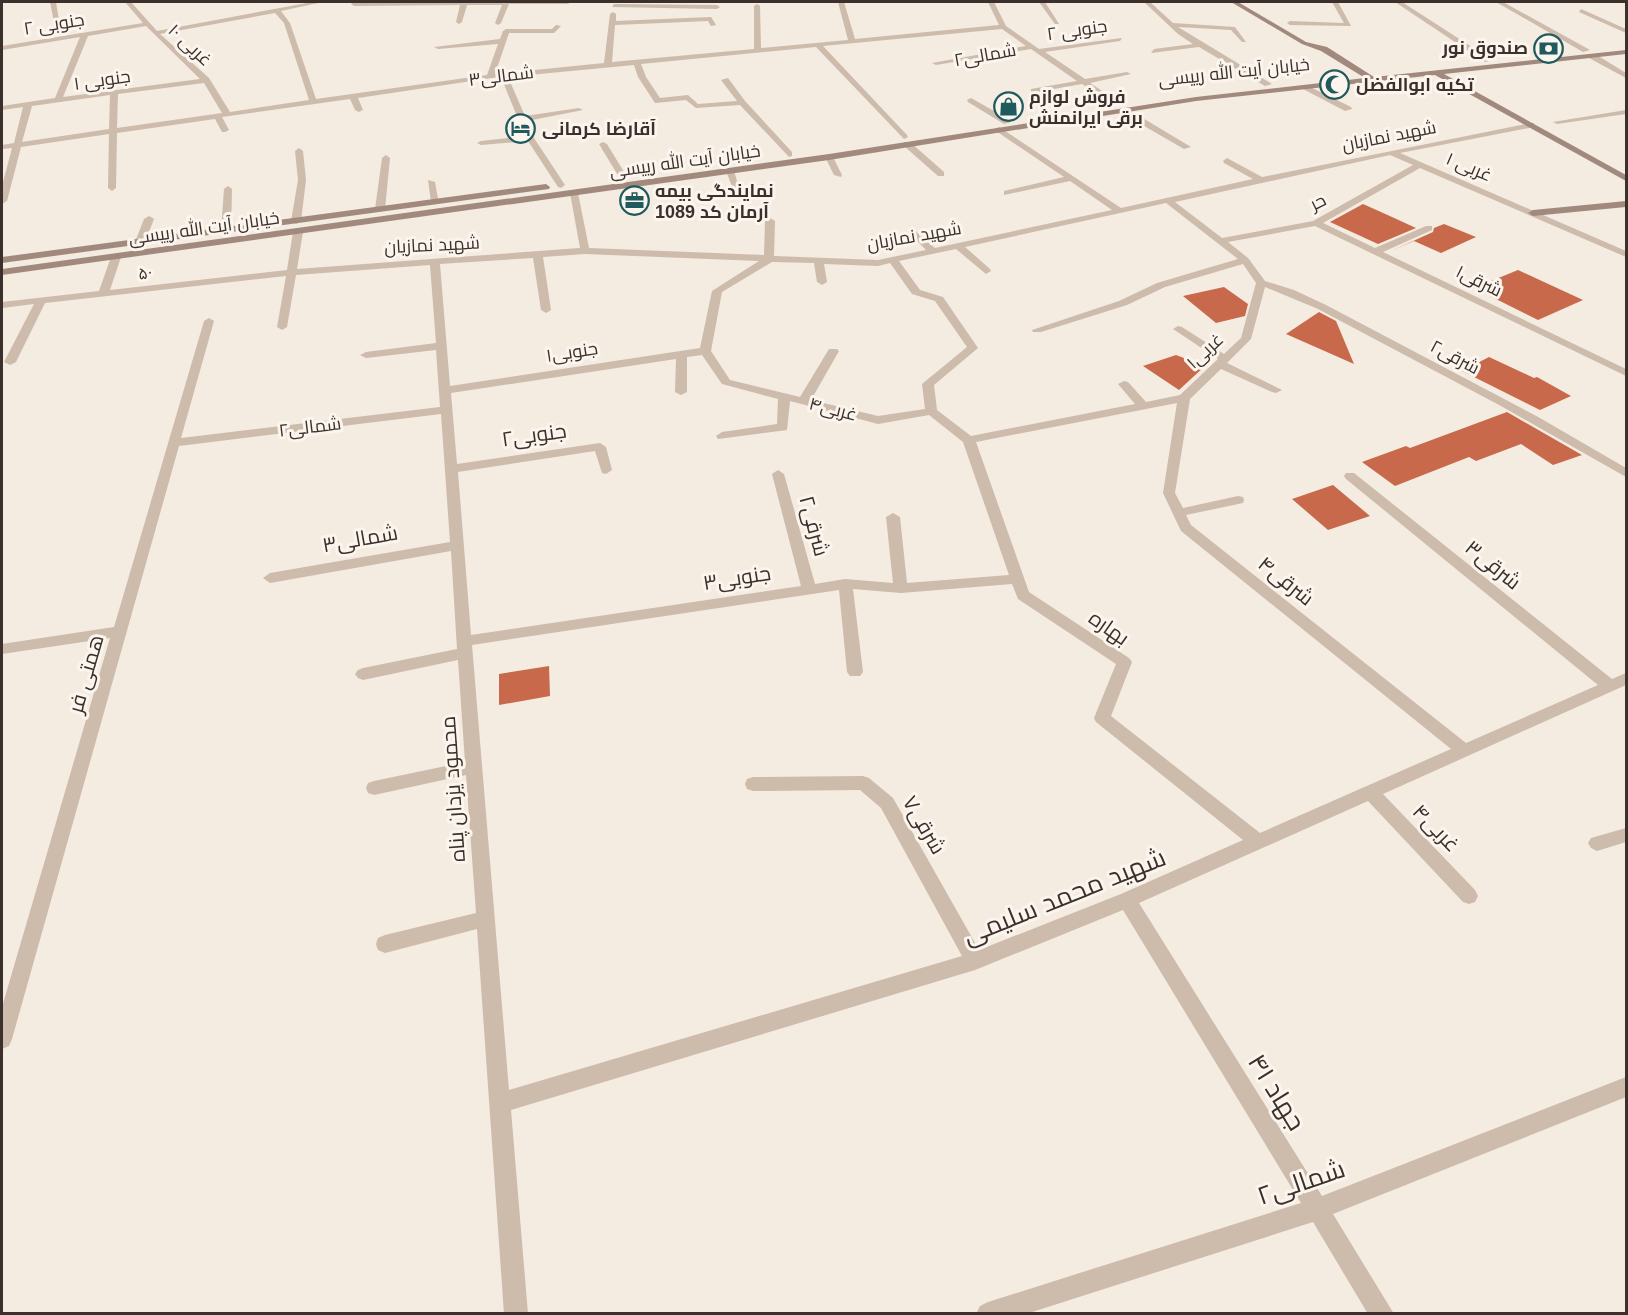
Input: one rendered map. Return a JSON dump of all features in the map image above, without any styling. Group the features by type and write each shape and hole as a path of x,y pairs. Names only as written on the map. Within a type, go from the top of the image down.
{"main road":[{"path":"1234,2 1304,43 1324,49 1373,81"},
{"path":"1281,17 1305,32"},
{"path":"1313,37 1321,41 1324,49"},
{"path":"1589,53 1626,44"},
{"path":"1589,53 1626,52"},
{"name":"خیابان آیت الله رییسی","path":"2,260 789,154 999,129 1182,93 1488,60 1589,53"},
{"name":"خیابان آیت الله رییسی","path":"2,272 829,157 905,140 1007,122 1119,107 1373,81 1589,53"},
{"path":"1437,73 1626,178"},
{"path":"436,202 437,213"},
{"path":"1533,213 1626,204"}],"street":[{"path":"54,2 59,32"},
{"name":"غربی ۱۰","path":"128,2 155,33 207,80 227,114"},
{"path":"155,33 320,2"},
{"path":"459,22 464,2"},
{"path":"542,11 545,2"},
{"path":"355,3 568,2"},
{"path":"842,2 852,41"},
{"path":"991,2 1003,27 1119,107 1187,147"},
{"path":"1042,2 1057,22"},
{"path":"1147,2 1180,33 1268,84"},
{"path":"1290,23 1349,25 1335,2"},
{"path":"1398,2 1488,60"},
{"path":"1499,2 1626,76"},
{"path":"411,13 421,3"},
{"path":"498,23 506,3"},
{"path":"609,64 614,4 717,7"},
{"path":"757,6 758,50"},
{"path":"1582,8 1626,31"},
{"path":"276,10 287,23 313,102"},
{"path":"612,23 711,20 713,25"},
{"name":"جنوبی ۲","path":"2,48 148,24"},
{"path":"1171,25 1233,28 1244,41"},
{"path":"490,76 506,31 554,31 558,26"},
{"name":"شمالی۳","path":"2,147 353,96 444,80 1003,27"},
{"path":"58,101 84,34"},
{"name":"جنوبی ۲","path":"1036,49 1120,39"},
{"path":"440,57 437,44 503,40"},
{"path":"818,44 905,140 940,174"},
{"path":"1154,51 1200,45"},
{"name":"شمالی۲","path":"936,63 1036,49"},
{"path":"538,59 538,71"},
{"path":"638,62 642,76 657,101 688,97 696,106 742,103"},
{"path":"1034,91 1126,74"},
{"path":"504,75 530,138 561,185"},
{"name":"جنوبی ۱","path":"2,108 207,80"},
{"path":"725,80 742,103 789,154"},
{"path":"1306,87 1348,109"},
{"path":"112,188 114,93"},
{"path":"353,96 358,110"},
{"path":"970,100 1007,122"},
{"path":"2,201 28,105"},
{"path":"522,119 579,111"},
{"path":"1557,122 1626,112"},
{"path":"217,115 225,130"},
{"name":"شهید نمازیان","path":"292,272 585,251 878,263 1391,152 1531,125"},
{"path":"999,129 1120,210"},
{"path":"481,143 530,138"},
{"path":"603,144 623,177"},
{"path":"296,221 302,180 299,152"},
{"name":"غربی ۱","path":"1391,152 1626,254"},
{"path":"829,157 838,175"},
{"path":"381,209 386,158"},
{"path":"1227,160 1261,180"},
{"name":"حر","path":"1220,241 1316,223 1420,164"},
{"path":"730,171 737,189"},
{"path":"1007,193 1071,178"},
{"path":"431,182 436,202"},
{"path":"226,230 228,189"},
{"path":"574,193 585,251"},
{"path":"1167,200 1245,260 1261,283"},
{"path":"140,242 149,219"},
{"path":"705,351 717,291 769,259 770,221"},
{"name":"شرقی۱","path":"1316,223 1626,373"},
{"path":"1376,251 1429,228"},
{"path":"282,327 298,232"},
{"path":"913,232 933,251"},
{"path":"958,246 986,271"},
{"path":"538,255 546,310"},
{"path":"103,294 116,256"},
{"name":"محمود یزدان پناه","path":"435,260 516,1314"},
{"path":"893,260 916,292 939,299 973,348 928,384 931,411 969,440 1184,398"},
{"path":"1037,330 1123,303 1161,285 1245,260"},
{"path":"819,261 822,282"},
{"name":"۵۰","path":"2,305 292,272"},
{"name":"غربی۱","path":"1184,398 1246,339 1261,283"},
{"name":"شرقی۲","path":"1261,283 1279,286 1353,324 1565,435 1626,473"},
{"path":"10,362 41,301"},
{"name":"همتی فر","path":"2,1039 209,321"},
{"path":"1178,329 1222,361 1276,390"},
{"path":"366,355 442,346"},
{"name":"جنوبی۱","path":"445,390 705,351"},
{"name":"غربی۴","path":"705,351 726,382 878,420 931,411"},
{"path":"804,401 833,351"},
{"path":"681,392 682,354"},
{"path":"1124,384 1143,406"},
{"path":"722,436 783,427 784,396"},
{"name":"شرقی۴","path":"1184,398 1169,493 1186,528 1465,751"},
{"name":"شمالی۲","path":"173,443 447,410"},
{"name":"بهاره","path":"969,440 1023,595 1124,662 1102,718 1258,842"},
{"name":"جنوبی۲","path":"451,468 600,447 606,470"},
{"name":"شرقی۲","path":"778,474 809,589"},
{"name":"شرقی۳","path":"1350,476 1618,682"},
{"path":"1178,513 1238,500"},
{"path":"893,517 901,588"},
{"name":"شمالی۳","path":"270,578 457,545"},
{"name":"جنوبی۳","path":"363,674 465,647 809,589 845,584 901,588 1018,579"},
{"path":"845,584 855,672"},
{"path":"2,649 121,631"},
{"name":"شهید محمد سلیمی","path":"500,1103 975,961 1127,900 1618,682"},
{"path":"374,788 474,767"},
{"name":"شرقی۷","path":"753,784 863,783 887,803 975,961"},
{"name":"غربی۴","path":"1370,792 1470,896"},
{"path":"1597,843 1626,835"},
{"name":"جهاد ۴۱","path":"1127,900 1382,1314"},
{"path":"385,944 485,920"},
{"name":"شمالی۲","path":"988,1314 1318,1209 1626,1087"}],"building":[{"path":"1363,204 1416,228 1378,244 1330,222"},
{"path":"1444,224 1476,237 1441,253 1414,241 1391,251 1433,232 1434,228"},
{"path":"1518,270 1583,300 1538,320 1474,288"},
{"path":"1224,287 1248,304 1245,316 1216,323 1183,296"},
{"path":"1319,312 1336,321 1354,364 1286,334"},
{"path":"1176,355 1205,366 1179,390 1143,366"},
{"path":"1489,357 1534,378 1537,377 1571,396 1540,410 1462,371"},
{"path":"1507,412 1582,455 1553,465 1521,444 1476,461 1469,457 1395,486 1362,462 1406,446 1410,448"},
{"path":"1333,485 1370,516 1328,530 1292,499"},
{"path":"549,666 550,696 499,705 499,674"}],"place":[{"name":"صندوق نور","path":"1549,48"},
{"name":"تکیه ابوالفضل","path":"1335,85"},
{"name":"فروش لوازم برقی ایرانمنش","path":"1008,107"},
{"name":"آقارضا کرمانی","path":"521,129"},
{"name":"نمایندگی بیمه آرمان کد 1089","path":"634,201"}]}
